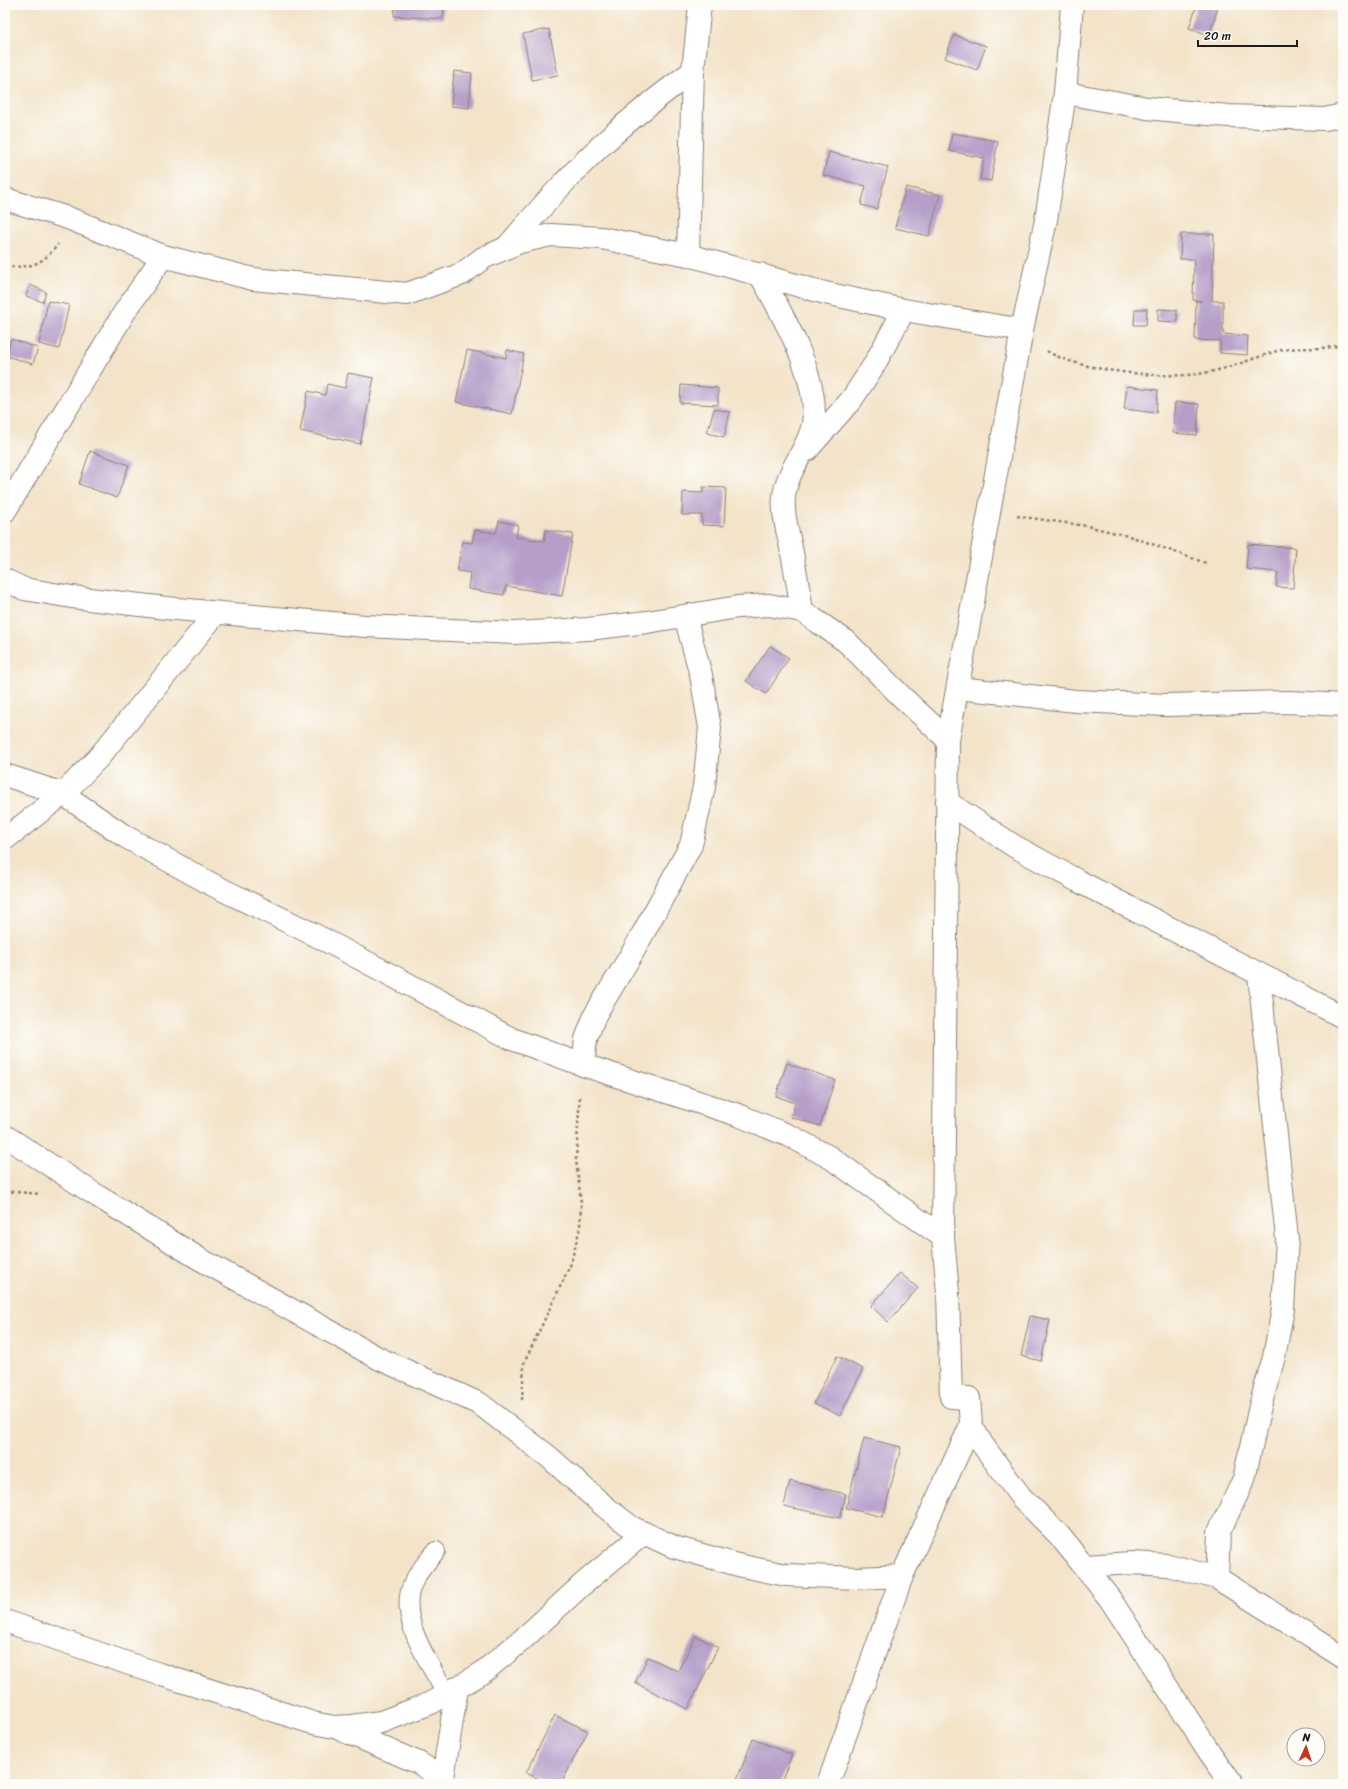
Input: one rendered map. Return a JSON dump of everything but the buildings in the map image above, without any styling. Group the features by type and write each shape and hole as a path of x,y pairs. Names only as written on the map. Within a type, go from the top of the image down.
{"street":[{"path":"688,255 693,71 700,5"},
{"path":"1072,5 1065,94 1046,220 1022,330 948,740 943,1237 948,1293 951,1397 969,1398 971,1425 986,1450 1021,1497 1059,1535 1110,1599 1232,1784"},
{"path":"506,248 558,188 605,142 650,103 693,71"},
{"path":"1065,94 1147,108 1228,116 1325,119 1343,115"},
{"path":"5,199 68,218 163,256 253,279 407,294 462,274 483,258 520,242 551,235 601,238 688,255 825,292 904,310 1022,330"},
{"path":"5,511 124,313 163,256"},
{"path":"760,274 784,319 805,366 814,396 812,425 800,458"},
{"path":"802,611 785,522 784,498 788,477 800,458 852,399 874,365 904,310"},
{"path":"5,580 24,589 72,597 216,613 365,626 514,633 596,628 647,622 738,607 769,605 802,611 847,642 902,698 948,740"},
{"path":"5,839 63,794 99,757 216,613"},
{"path":"583,1065 586,1039 595,1015 663,899 691,844 693,837 704,787 710,728 701,676 685,616"},
{"path":"958,688 1076,701 1166,705 1290,702 1343,705"},
{"path":"5,775 63,794 126,837 213,884 319,937 512,1039 583,1065 738,1116 792,1138 831,1158 943,1237"},
{"path":"948,802 1014,846 1078,881 1259,976 1343,1017"},
{"path":"1217,1578 1219,1532 1244,1479 1260,1406 1274,1357 1283,1309 1287,1238 1259,976"},
{"path":"5,1136 99,1197 198,1258 378,1358 480,1404 549,1457 604,1506 631,1527 674,1547 738,1565 786,1575 858,1578 902,1576"},
{"path":"828,1784 902,1576 971,1425"},
{"path":"334,1727 381,1722 431,1703 482,1673 522,1640 583,1584 644,1533"},
{"path":"1085,1566 1132,1563 1168,1565 1217,1578 1343,1657"},
{"path":"5,1621 160,1674 313,1723 334,1727 419,1763 442,1781"},
{"path":"442,1781 451,1691"}],"lane":[{"path":"436,1551 412,1584 407,1602 416,1639 451,1691"}],"path":[{"path":"5,267 18,267 36,264 47,258 59,243 68,218"},
{"path":"1022,330 1035,344 1052,354 1071,361 1123,372 1157,376 1186,376 1205,373 1277,351 1303,348 1330,349 1343,344"},
{"path":"989,513 1043,519 1086,526 1132,537 1206,563"},
{"path":"525,1438 522,1398 524,1363 570,1266 580,1228 581,1202 576,1160 580,1086 583,1065"}]}
